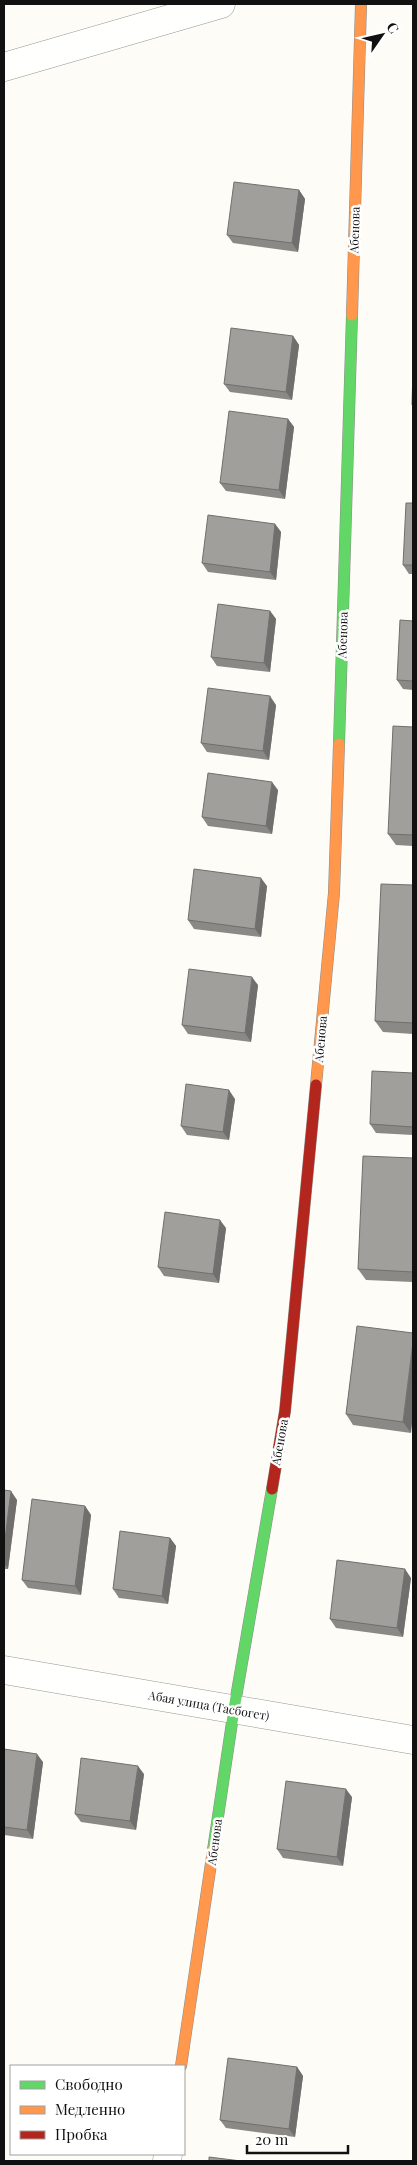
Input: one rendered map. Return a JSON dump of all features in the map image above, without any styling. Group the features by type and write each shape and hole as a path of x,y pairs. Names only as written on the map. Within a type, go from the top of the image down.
{"street":[{"path":"4,67 221,4"},
{"name":"Абенова","path":"181,2065 234,1709 285,1411 334,893 361,4"},
{"name":"Абая улица (Тасбогет)","path":"4,1670 413,1740"}],"building":[{"path":"234,182 299,190 292,243 227,235"},
{"path":"231,328 293,336 286,392 224,384"},
{"path":"413,369 413,406 412,405"},
{"path":"229,411 288,419 279,490 220,483"},
{"path":"406,503 413,503 413,565 403,565"},
{"path":"208,515 275,524 270,572 202,563"},
{"path":"218,604 270,611 264,663 211,657"},
{"path":"400,620 413,621 413,681 397,680"},
{"path":"208,688 270,696 263,751 201,743"},
{"path":"393,726 413,727 413,835 388,834"},
{"path":"208,773 272,782 266,826 202,817"},
{"path":"194,869 261,878 255,929 188,920"},
{"path":"381,884 413,885 413,1023 375,1021"},
{"path":"189,969 252,977 245,1033 182,1025"},
{"path":"372,1071 413,1073 413,1127 370,1124"},
{"path":"186,1084 229,1090 223,1132 181,1126"},
{"path":"363,1156 413,1158 413,1272 358,1269"},
{"path":"165,1212 220,1220 213,1274 158,1267"},
{"path":"357,1326 413,1333 403,1422 346,1414"},
{"path":"4,1490 11,1491 4,1547"},
{"path":"32,1499 85,1506 75,1586 22,1580"},
{"path":"120,1531 170,1538 162,1596 113,1589"},
{"path":"337,1560 405,1569 397,1628 330,1619"},
{"path":"4,1749 37,1754 27,1830 4,1827"},
{"path":"81,1758 138,1766 130,1821 75,1814"},
{"path":"286,1781 346,1789 337,1857 277,1849"},
{"path":"228,2058 297,2067 289,2129 220,2120"},
{"path":"209,2157 241,2161 209,2161"}],"traffic: fast":[{"path":"339,744 352,315"},
{"path":"213,1850 234,1709 272,1489"}],"traffic: slow":[{"path":"352,315 361,4"},
{"path":"316,1085 334,893 339,744"},
{"path":"181,2065 213,1850"}],"traffic: jam":[{"path":"272,1489 285,1411 316,1085"}]}
